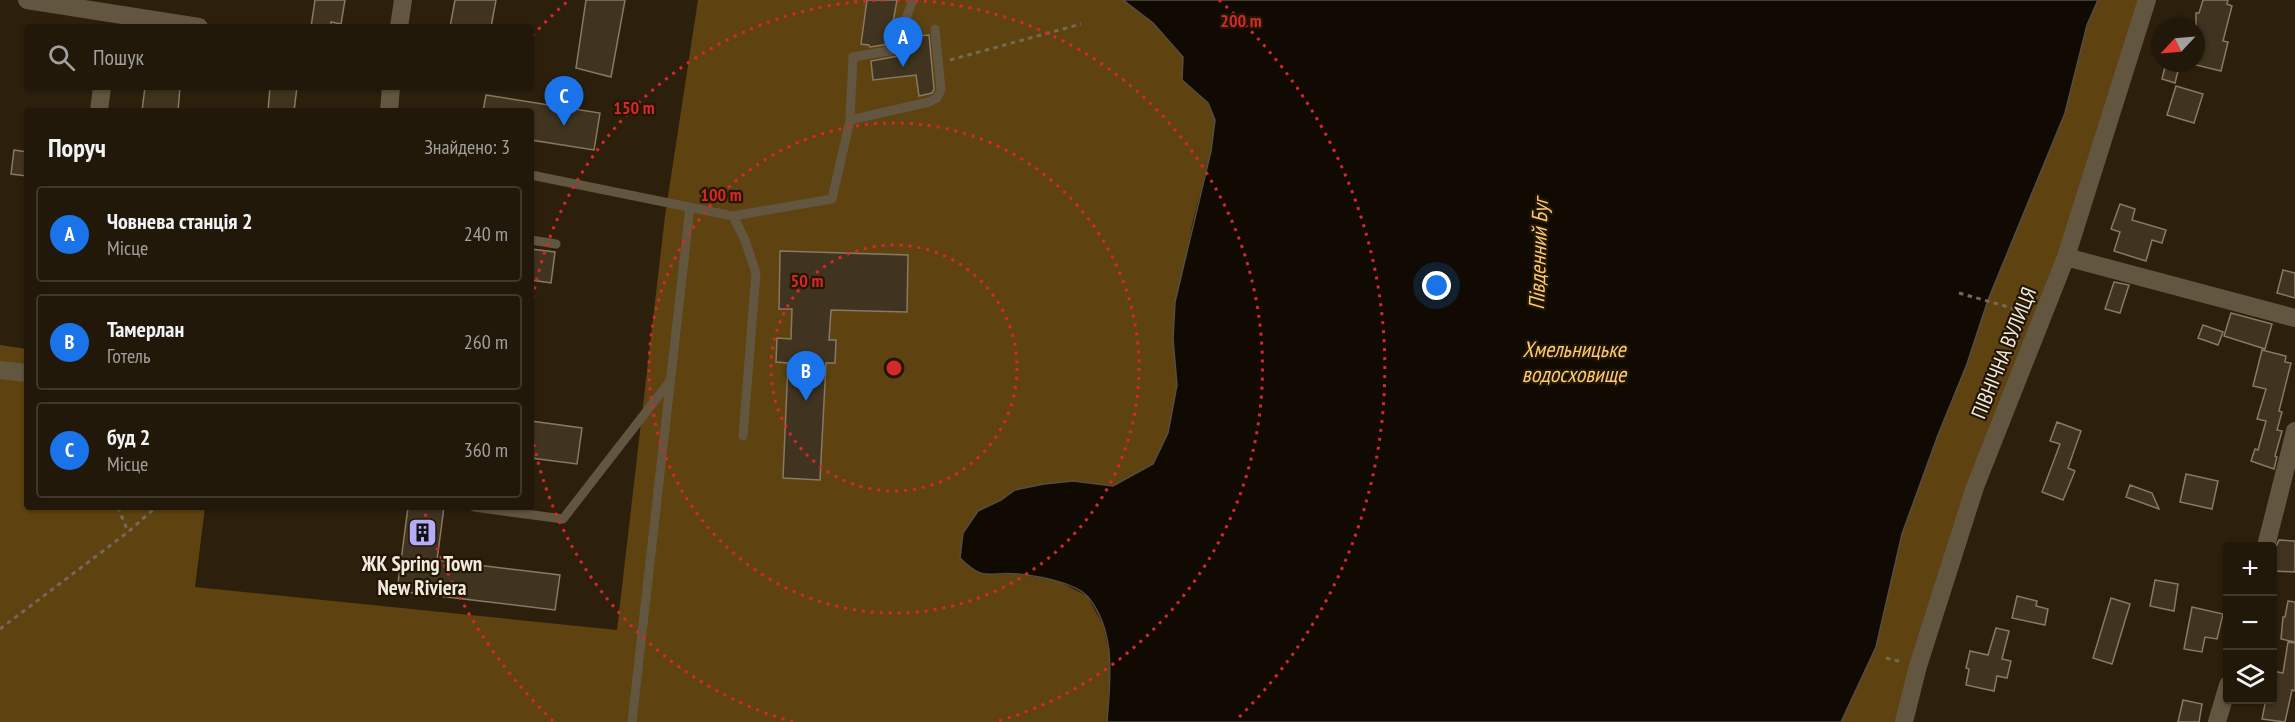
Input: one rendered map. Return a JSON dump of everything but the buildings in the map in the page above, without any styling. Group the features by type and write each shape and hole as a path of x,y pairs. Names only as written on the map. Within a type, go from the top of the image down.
{"street":[{"path":"27,0 180,24"},
{"path":"399,24 403,0"},
{"name":"ПІВНІЧНА ВУЛИЦЯ","path":"1904,722 1918,666 1976,487 2066,257 2147,0"},
{"path":"99,108 102,90"},
{"path":"389,108 391,90"},
{"path":"2066,257 2295,318"},
{"path":"0,370 24,374"},
{"path":"2267,542 2295,432"},
{"path":"2217,722 2223,702"}],"lane":[{"path":"534,176 733,216 832,199 850,120 853,57 894,51 913,0"},
{"path":"850,120 929,102 936,98 941,90 935,29"},
{"path":"632,722 690,207"},
{"path":"733,216 745,240 756,273 743,436"},
{"path":"534,240 556,244"},
{"path":"496,510 563,519 671,379"}],"path":[{"path":"938,64 1081,24"},
{"path":"1959,293 2043,317"},
{"path":"119,510 128,532"},
{"path":"0,629 128,532 153,510"}],"shaded area":[{"path":"698,0 1123,0 1153,23 1183,57 1182,80 1208,103 1215,120 1211,151 1192,224 1173,339 1177,385 1169,433 1153,464 1112,486 1073,481 1044,484 1015,490 978,511 963,533 960,558 991,575 1016,574 1058,581 1087,596 1103,625 1111,662 1107,722 0,722 0,345 24,349 24,510 205,510 195,587 617,630 665,216"},
{"path":"2098,0 2139,0 2058,255 1896,722 1841,722 1876,647 1902,534 1967,364 1988,300 2064,113 2087,24"}],"water":[{"name":"Хмельницьке водосховище","path":"1123,0 2098,0 2087,25 2065,113 1988,300 1967,364 1902,534 1876,647 1841,722 1107,722 1110,674 1108,641 1104,626 1088,597 1074,587 1045,578 1008,573 981,573 968,566 960,558 963,533 978,511 1015,490 1044,484 1073,481 1113,486 1153,464 1168,433 1177,385 1173,339 1175,302 1211,151 1215,120 1208,103 1182,80 1183,57 1153,23"}],"place":[{"name":"Човнева станція 2","path":"903,67"},
{"name":"буд 2","path":"564,126"},
{"name":"Тамерлан","path":"806,401"},
{"name":"ЖК Spring Town New Riviera","path":"422,533"}],"water label":[{"name":"Південний Буг","path":"1538,254"}]}
